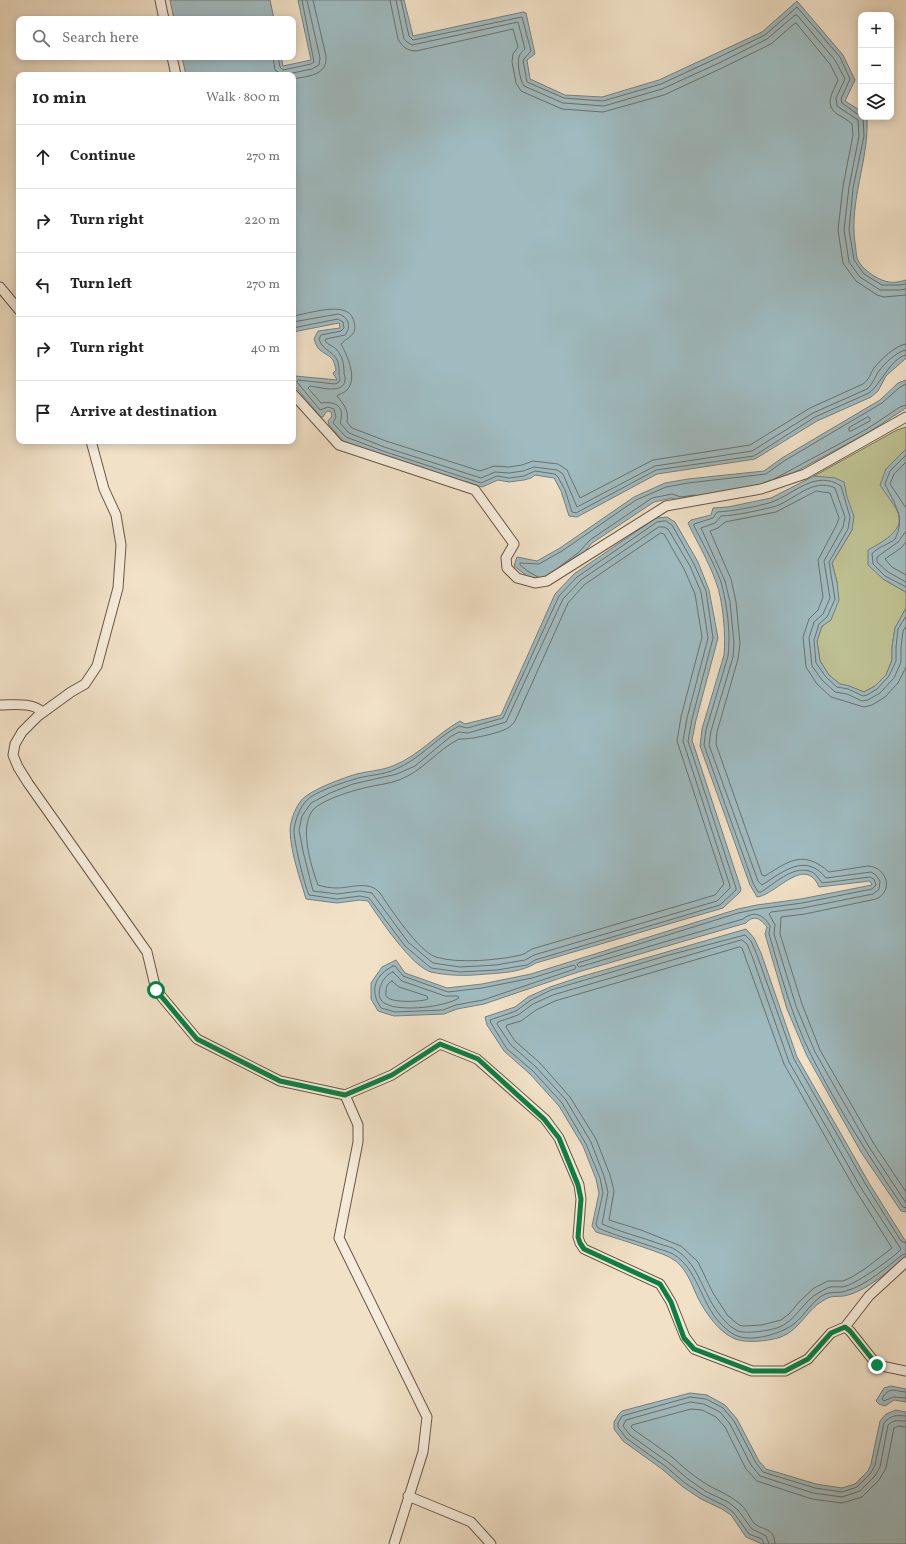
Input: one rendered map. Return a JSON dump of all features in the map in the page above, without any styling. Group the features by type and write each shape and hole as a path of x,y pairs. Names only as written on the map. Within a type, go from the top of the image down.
{"street":[{"path":"160,0 163,16"},
{"path":"173,60 175,72"},
{"path":"0,287 16,306"},
{"path":"296,397 339,445 475,490 514,544 506,558 507,568 517,578 535,583 547,581 666,506 761,489 805,474 906,417"},
{"path":"92,444 104,489 116,516 121,545 118,588 107,635 97,666 84,684 42,712 22,732 15,744 13,756 28,783 147,952 156,990 197,1039 280,1081 345,1095 392,1075 440,1044 478,1059 544,1119 559,1138 578,1185 581,1199 578,1237 584,1249 660,1284 671,1302 684,1338 694,1349 752,1371 785,1371 808,1359 831,1333 845,1327 869,1296 906,1262"},
{"path":"0,705 30,706 38,708 42,712"},
{"path":"345,1095 358,1125 358,1142 339,1238 427,1417 423,1452 394,1544"},
{"path":"845,1327 850,1331 877,1365 906,1371"},
{"path":"408,1496 471,1522 491,1544"}],"green space":[{"path":"906,427 906,449 886,469 897,505 900,524 895,532 883,542 883,579 906,593 906,608 895,628 892,647 892,660 886,675 875,686 864,692 840,684 829,675 820,661 817,641 822,626 831,620 837,582 832,563 852,530 844,482 814,476 897,430"}],"water":[{"path":"170,0 270,0 273,16 173,16"},
{"path":"298,0 404,0 413,36 523,12 526,13 535,54 527,60 530,79 565,95 602,97 659,80 762,32 797,1 843,55 855,80 845,101 858,109 858,120 867,120 867,134 855,212 854,227 857,256 860,264 878,278 890,282 906,280 906,358 886,376 878,391 871,397 817,421 755,459 657,474 577,517 569,516 561,491 554,478 535,475 524,480 509,482 498,480 482,487 381,455 343,441 329,425 328,421 332,416 331,412 326,412 323,417 321,417 296,388 296,376 337,380 333,373 336,370 332,359 319,349 314,339 318,331 340,328 339,323 296,331 296,72 185,72 183,60 282,60 283,66 311,60"},
{"path":"906,380 906,408 869,432 771,485 681,502 672,498 654,502 592,543 581,556 540,582 527,576 514,566 517,557 537,561 560,548 634,497 665,483 688,479 764,471 782,458 880,400 898,383"},
{"path":"906,449 906,593 883,579 868,565 868,550 890,536 898,525 900,519 898,512 880,485 886,469"},
{"path":"814,476 835,478 844,482 847,497 854,516 852,530 832,563 837,582 839,600 831,620 822,626 817,641 820,661 829,675 840,684 864,692 875,686 886,675 892,660 892,647 895,628 906,608 906,1212 901,1211 861,1152 807,1056 787,1009 765,934 767,927 760,920 755,918 746,923 578,972 484,1004 457,1009 444,1014 394,1016 378,1011 371,999 371,983 382,967 396,960 405,973 447,988 482,984 531,974 738,909 801,899 872,885 870,881 819,887 813,878 806,874 798,875 765,895 757,897 750,885 700,746 702,729 724,655 724,628 722,608 716,582 688,523 691,520 711,515 713,508 728,507 771,498"},
{"path":"667,517 675,522 698,562 709,590 718,638 692,740 741,889 740,892 723,908 536,963 518,970 479,975 451,975 431,972 423,968 396,941 368,901 360,900 337,903 306,899 294,857 290,831 291,822 300,802 306,796 328,784 355,774 379,770 404,761 460,721 465,724 501,715 555,594 574,574 656,518"},
{"path":"746,929 754,938 761,953 797,1057 869,1183 906,1242 906,1257 871,1284 845,1296 830,1297 824,1300 818,1304 788,1334 763,1341 738,1340 722,1331 702,1305 685,1271 669,1257 633,1243 596,1232 592,1226 599,1193 596,1179 583,1146 559,1106 530,1074 504,1051 487,1025 485,1017 515,1007 528,997 550,987"},
{"path":"891,1386 906,1389 906,1402 894,1400 885,1406 876,1401 884,1388"},
{"path":"690,1393 707,1395 725,1405 737,1419 759,1461 766,1469 816,1484 842,1488 855,1484 868,1471 871,1464 880,1421 886,1414 896,1410 906,1412 906,1544 762,1544 746,1537 731,1515 701,1499 683,1487 662,1469 623,1441 614,1429 614,1422 622,1411"}],"route":[{"path":"156,990 197,1039 280,1081 345,1095 392,1075 440,1044 478,1059 544,1119 559,1138 568,1157 578,1185 581,1199 578,1237 584,1249 660,1284 671,1302 684,1338 694,1349 752,1371 785,1371 808,1359 831,1333 845,1327 850,1331 877,1365"}]}
